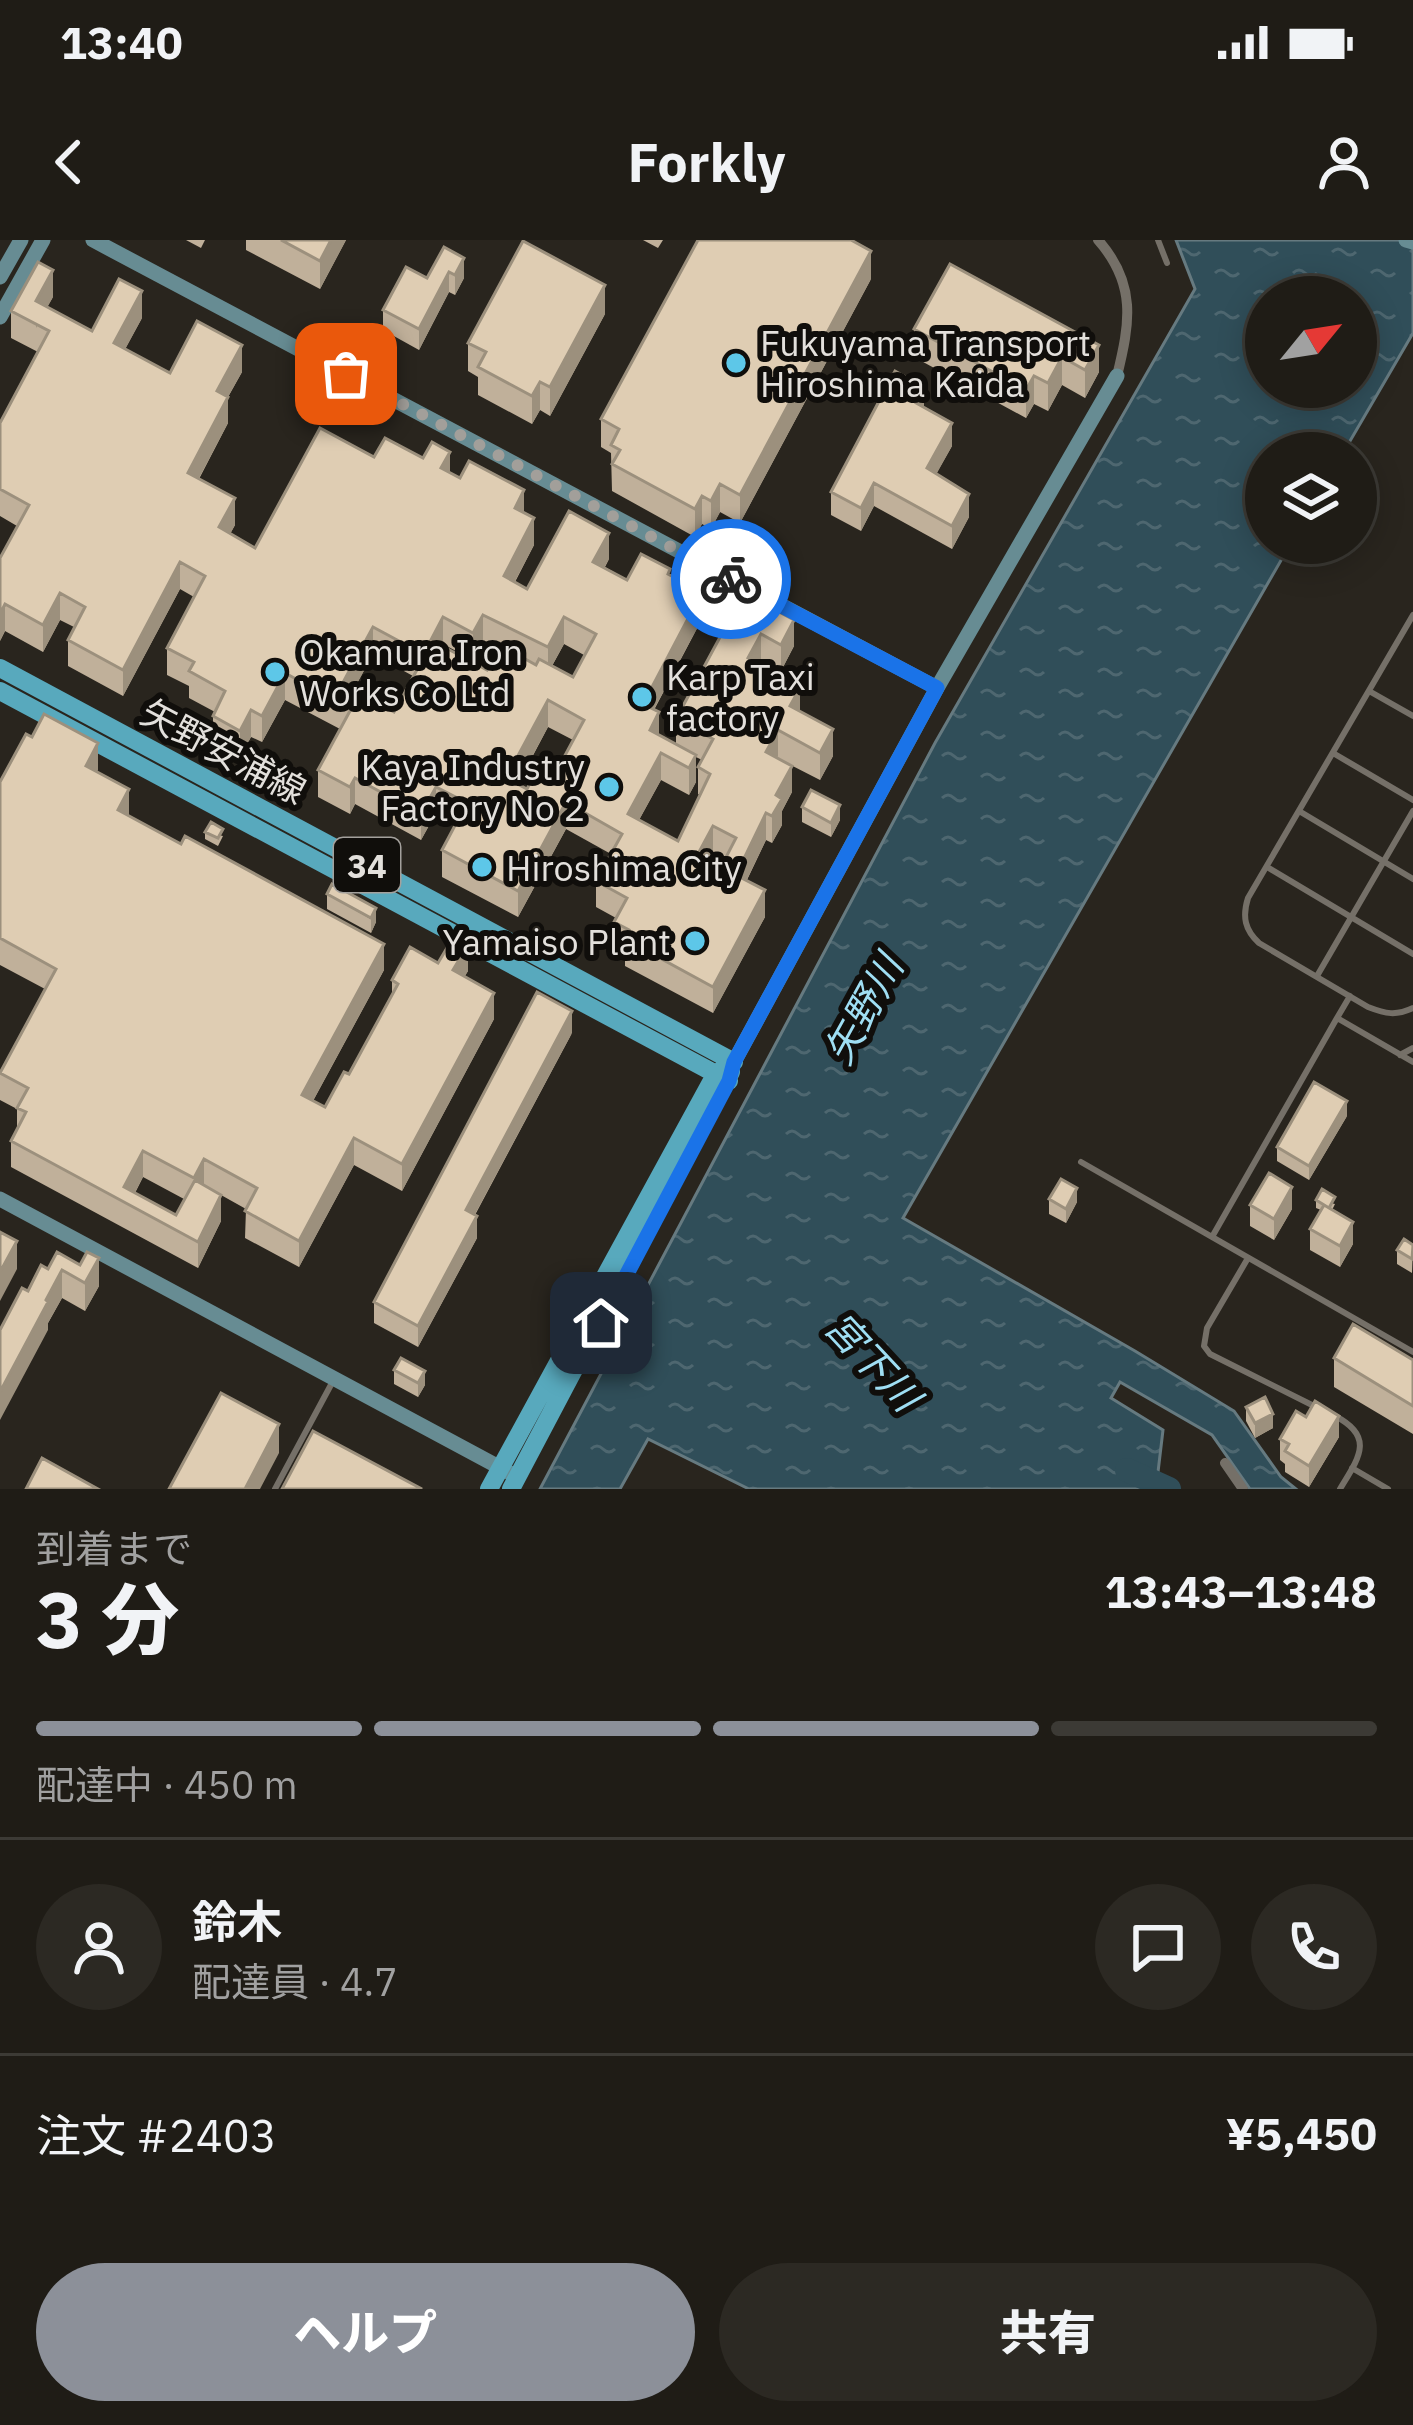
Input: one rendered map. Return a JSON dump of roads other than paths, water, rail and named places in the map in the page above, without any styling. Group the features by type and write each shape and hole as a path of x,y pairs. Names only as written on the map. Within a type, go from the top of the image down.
{"main road":[{"name":"矢野安浦線","path":"0,668 727,1072"},
{"name":"矢野安浦線","path":"0,692 727,1072"},
{"path":"489,1489 510,1478 727,1072"}],"street":[{"path":"0,277 21,240"},
{"path":"0,317 43,240"},
{"path":"93,240 937,688"},
{"path":"727,1072 937,688 1117,376 1129,320 1126,294 1110,254 1098,240"},
{"path":"0,1199 510,1478"},
{"path":"1225,1463 1243,1489"}],"lane":[{"path":"1158,240 1167,262"},
{"path":"1413,615 1410,629 1369,691 1244,910 1245,923 1259,943 1350,996 1385,1014 1413,1008"},
{"path":"1369,691 1413,716"},
{"path":"1333,753 1413,800"},
{"path":"1317,976 1413,811"},
{"path":"1299,812 1413,879"},
{"path":"1267,867 1413,954"},
{"path":"1212,1237 1350,996"},
{"path":"1337,1018 1413,1062"},
{"path":"1400,1055 1413,1048"},
{"path":"1081,1162 1413,1352"},
{"path":"1248,1258 1207,1328 1204,1346 1210,1354 1346,1422 1357,1432 1360,1456 1340,1489"},
{"path":"275,1489 334,1379"},
{"path":"1352,1468 1388,1489"}],"water":[{"name":"宮下川","path":"1176,240 1413,240 1413,333 1377,395 1377,276 1245,276 1245,408 1369,408 1355,432 1245,432 1245,564 1279,564 903,1218 1234,1411 1281,1477 1296,1489 1250,1489 1212,1435 1120,1382 1111,1398 1163,1430 1156,1489 749,1489 648,1439 620,1489 540,1489 935,743 1195,289"}],"waterway":[{"name":"矢野川","path":"1127,1470 1169,1489"}],"place":[{"name":"Fukuyama Transport Hiroshima Kaida","path":"736,363"},
{"name":"Okamura Iron Works Co Ltd","path":"275,672"},
{"name":"Karp Taxi factory","path":"642,697"},
{"name":"Kaya Industry Factory No 2","path":"609,787"},
{"name":"Hiroshima City","path":"482,867"},
{"name":"Yamaiso Plant","path":"695,941"}]}
